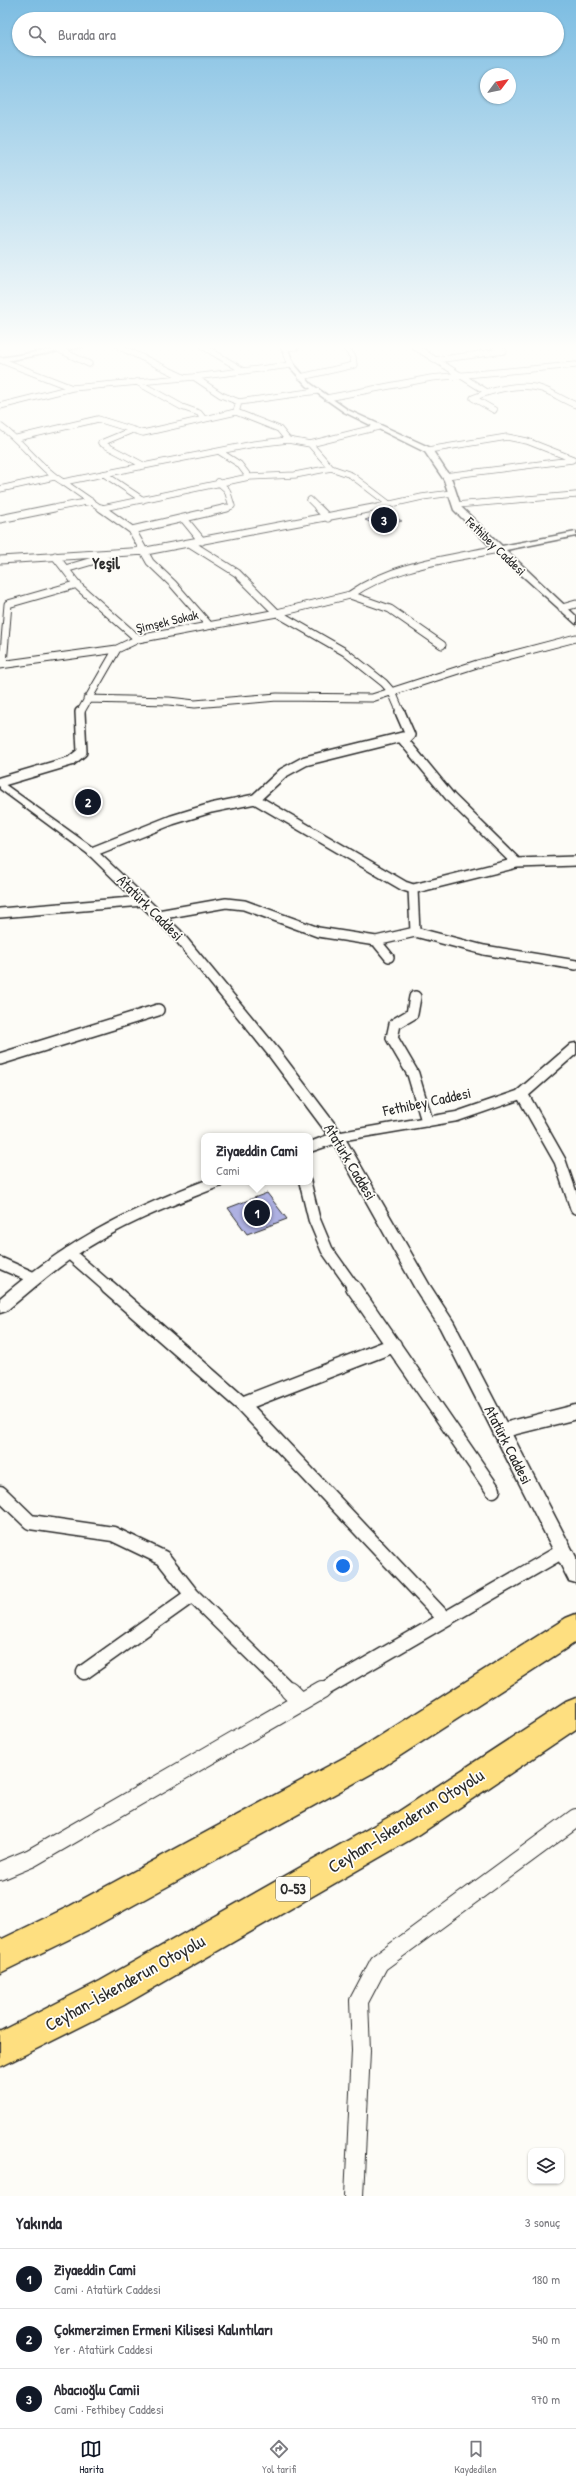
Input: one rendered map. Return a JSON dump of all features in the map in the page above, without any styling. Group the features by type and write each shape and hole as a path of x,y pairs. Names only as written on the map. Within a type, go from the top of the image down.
{"highway":[{"path":"0,1957 81,1917 368,1760 573,1629"},
{"name":"Ceyhan-İskenderun Otoyolu","path":"0,2050 112,1993 409,1823 576,1712"}],"street":[{"path":"28,449 54,477 103,508 132,530 146,551 150,562 173,584 208,624"},
{"path":"113,449 143,465"},
{"path":"63,482 143,465 231,449"},
{"path":"315,449 331,468 351,475 389,504"},
{"path":"549,449 574,459"},
{"name":"Fethibey Caddesi","path":"428,450 445,476 456,505 498,549 576,621"},
{"path":"220,452 239,464 249,477"},
{"path":"445,476 574,459"},
{"path":"103,508 218,482 249,477 295,475 331,468"},
{"path":"104,474 143,500"},
{"path":"0,489 54,477"},
{"path":"132,530 218,512 232,506 228,490 218,482"},
{"path":"0,560 146,551 328,518 452,492"},
{"path":"456,505 576,495"},
{"path":"0,519 91,500"},
{"path":"310,500 328,518"},
{"path":"184,519 202,541"},
{"path":"442,645 390,609 350,595 357,588 380,578 498,549 576,534"},
{"path":"191,544 237,573 278,613 345,652 392,692 410,735"},
{"path":"65,569 124,552"},
{"path":"55,556 78,584 112,619 138,639"},
{"path":"78,584 8,604 2,664 118,649"},
{"name":"Şimşek Sokak","path":"118,649 138,639 208,624 278,613 350,595"},
{"path":"562,608 576,604"},
{"path":"87,699 195,704 277,697 372,698 477,664 576,638"},
{"path":"0,783 71,761 82,752 80,712 118,649"},
{"path":"92,852 172,820 212,808 255,799 283,774 305,761 410,735"},
{"path":"410,735 404,741 451,798 517,863"},
{"name":"Atatürk Caddesi","path":"0,783 92,852 176,933 274,1053 337,1137 423,1288 447,1325 500,1431 576,1575"},
{"path":"255,799 404,886 413,889 517,863 576,861"},
{"path":"413,889 415,932"},
{"path":"0,913 143,901"},
{"path":"158,915 226,903 244,905 318,932 376,941 415,932 484,950 576,965"},
{"path":"376,941 389,957"},
{"path":"415,997 412,1014 395,1024 392,1038 413,1074 427,1121"},
{"path":"0,1059 158,1010"},
{"name":"Fethibey Caddesi","path":"313,1146 337,1137 458,1116 522,1094 576,1047"},
{"path":"522,1094 560,1161 576,1208"},
{"path":"0,1307 34,1278 70,1253 117,1224 176,1197 208,1185"},
{"path":"306,1185 314,1219 327,1250 493,1490"},
{"path":"70,1253 242,1404 444,1618"},
{"path":"0,1263 34,1278"},
{"path":"242,1404 394,1345"},
{"path":"500,1431 576,1412"},
{"path":"0,1493 30,1522 113,1534 163,1558 192,1595 300,1701"},
{"path":"0,1872 31,1858 444,1618 564,1551"},
{"path":"84,1672 192,1595"},
{"path":"354,2196 361,2051 359,2001 379,1963 576,1818"}],"building":[{"path":"386,513 402,521 381,527 365,520"},
{"path":"267,1193 287,1219 247,1234 228,1208"}],"place":[{"name":"Abacıoğlu Camii","path":"384,520"},
{"name":"Çokmerzimen Ermeni Kilisesi Kalıntıları","path":"88,802"},
{"name":"Ziyaeddin Cami","path":"257,1213"}],"district":[{"name":"Yeşil","path":"106,563"}]}
